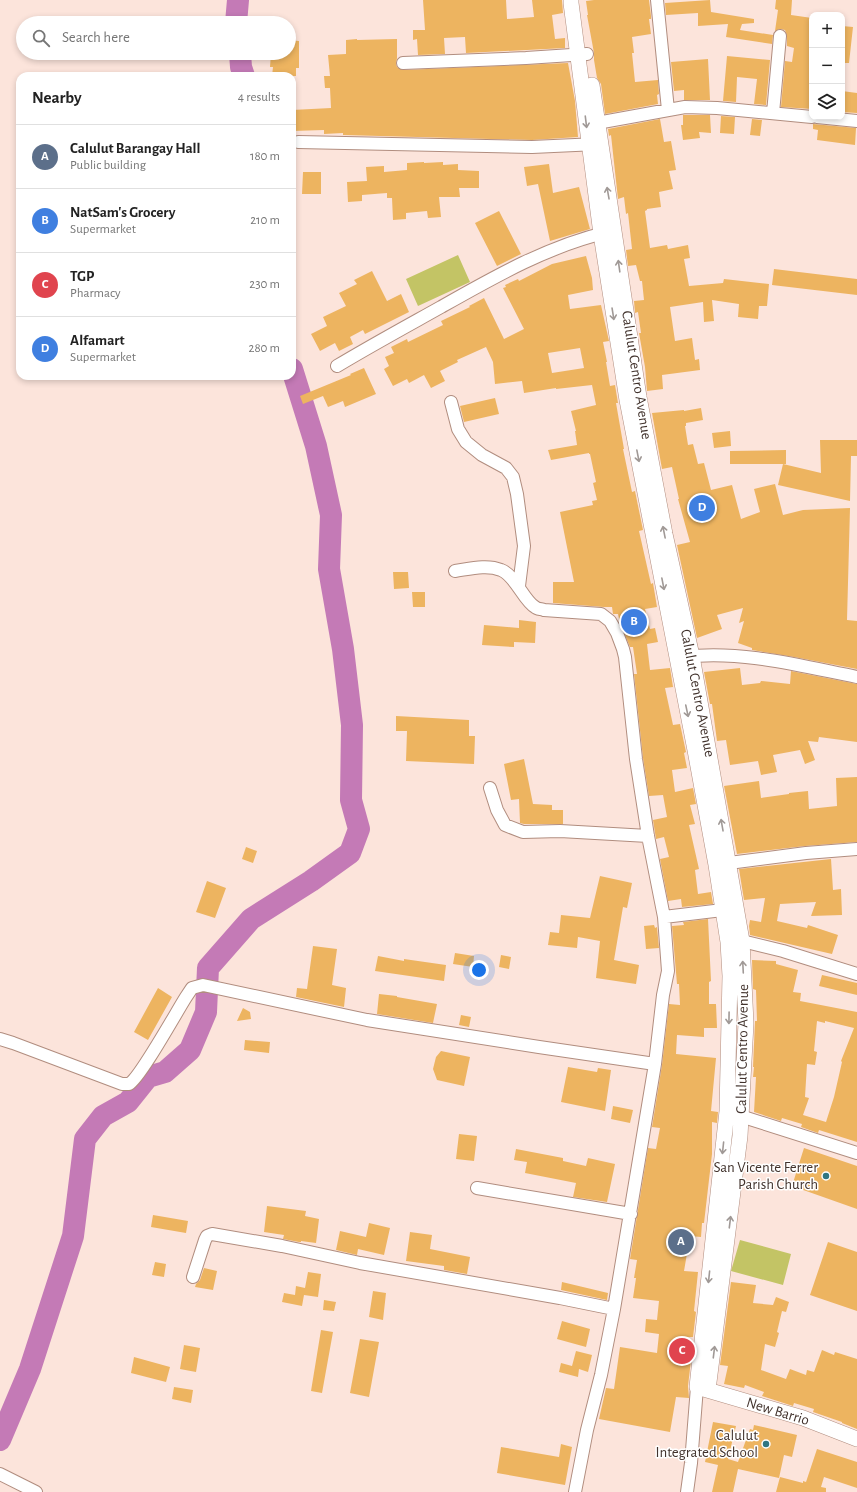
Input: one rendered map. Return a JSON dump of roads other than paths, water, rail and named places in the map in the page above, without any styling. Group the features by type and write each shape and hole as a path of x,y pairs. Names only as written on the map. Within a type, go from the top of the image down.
{"main road":[{"name":"Calulut Centro Avenue","path":"571,0 597,123 594,144"},
{"name":"Calulut Centro Avenue","path":"580,0 583,54 594,144 615,285 627,400 695,750 723,864"},
{"name":"Calulut Centro Avenue","path":"615,285 639,397 665,534 692,656 746,1023 740,1136 703,1389"},
{"name":"Calulut Centro Avenue","path":"703,1389 727,1111 730,976 735,941"},
{"name":"New Barrio","path":"703,1389 803,1418 857,1438"}],"street":[{"path":"657,0 668,110"},
{"path":"773,113 780,36"},
{"path":"403,63 583,54"},
{"path":"597,123 685,107 717,108 809,116"},
{"path":"842,120 857,122"},
{"path":"298,142 525,147 594,144"},
{"path":"338,366 524,261 558,248 608,233"},
{"path":"451,402 458,429 466,442 482,455 506,468 513,477 517,494 524,546 519,586"},
{"path":"455,571 486,567 502,570 519,586 535,608 601,614 610,621 617,633 625,657 636,759 648,836 664,917 668,970 663,995 655,1064 631,1214 602,1375 586,1430 575,1492"},
{"path":"677,658 692,656 741,656 857,677"},
{"path":"490,788 497,810 505,825 523,832 560,831 648,836"},
{"path":"723,864 806,853 857,850"},
{"path":"664,917 730,909"},
{"path":"735,941 783,951 857,974"},
{"path":"0,1040 13,1043 122,1084 128,1084 149,1058 192,988 203,985 367,1020 655,1064"},
{"path":"727,1111 857,1153"},
{"path":"477,1188 631,1214"},
{"path":"193,1277 205,1240 207,1236 212,1234 282,1246 360,1263 560,1298 614,1309"},
{"path":"687,1492 695,1427 703,1389"},
{"path":"0,1474 36,1492"}],"waterway":[{"path":"237,16 238,0"},
{"path":"240,60 243,72"},
{"path":"0,1440 30,1369 73,1236 85,1139 103,1116 128,1102 148,1077 165,1072 190,1050 206,1012 208,968 251,919 311,881 350,853 359,829 351,800 352,725 343,649 329,569 331,515 316,446 295,380"}],"place":[{"name":"Alfamart","path":"702,508"},
{"name":"NatSam's Grocery","path":"634,622"},
{"name":"San Vicente Ferrer Parish Church","path":"826,1176"},
{"name":"Calulut Barangay Hall","path":"681,1242"},
{"name":"TGP","path":"682,1351"},
{"name":"Calulut Integrated School","path":"766,1444"}]}
